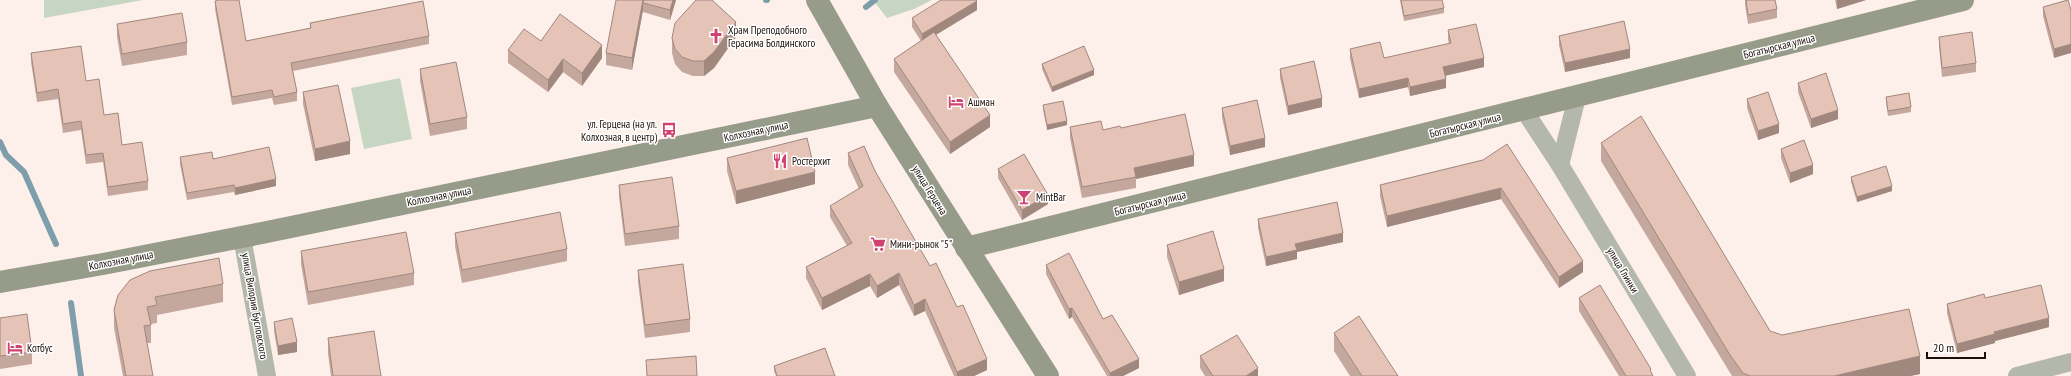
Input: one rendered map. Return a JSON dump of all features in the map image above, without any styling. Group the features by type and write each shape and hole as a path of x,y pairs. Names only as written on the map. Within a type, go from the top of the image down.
{"street":[{"name":"улица Герцена","path":"817,0 877,106 1048,376"},
{"name":"Богатырская улица","path":"966,248 1963,0"},
{"path":"1560,165 1577,97"},
{"name":"Колхозная улица","path":"0,282 104,264 242,237 877,106"},
{"name":"улица Глинки","path":"1524,110 1560,165 1687,376"},
{"name":"улица Вилория Бусловского","path":"242,237 267,376"},
{"path":"2017,376 2071,362"}],"green space":[{"path":"44,0 143,0 44,18"},
{"path":"873,0 932,0 914,9 887,18"},
{"path":"400,78 412,139 364,149 351,88"}],"building":[{"path":"239,0 246,41 311,28 310,23 423,1 429,36 291,63 297,92 274,97 272,90 232,97 215,1"},
{"path":"616,0 643,0 632,58 606,53"},
{"path":"644,0 673,0 670,10 643,3"},
{"name":"Храм Преподобного Герасима Болдинского","path":"696,0 712,0 736,22 714,52 704,61 693,61 682,57 675,49 672,38 675,23"},
{"path":"941,0 977,1 922,34 912,18"},
{"path":"1401,0 1442,0 1444,8 1404,16"},
{"path":"1746,0 1775,0 1777,9 1748,15"},
{"path":"2068,0 2071,10 2071,44 2054,49 2043,7"},
{"path":"182,13 187,42 122,54 117,24"},
{"path":"560,14 602,45 582,73 563,59 548,80 508,50 524,29 541,41"},
{"path":"1624,21 1630,49 1565,63 1559,36"},
{"path":"1476,24 1484,58 1443,67 1446,79 1410,87 1408,78 1359,89 1350,49 1380,42 1384,58 1451,43 1448,30"},
{"path":"934,32 990,115 950,142 894,59"},
{"path":"1972,32 1976,63 1942,68 1939,37"},
{"path":"81,46 86,81 99,79 104,115 118,113 122,145 142,142 148,181 108,187 103,153 86,155 81,121 63,124 58,89 37,93 31,53"},
{"path":"1084,46 1094,70 1052,87 1042,64"},
{"path":"1314,61 1322,98 1288,106 1280,69"},
{"path":"456,62 467,117 430,124 420,69"},
{"path":"1826,73 1838,110 1811,119 1798,83"},
{"path":"338,85 350,141 315,149 303,92"},
{"path":"1768,92 1779,124 1758,131 1747,99"},
{"path":"1909,93 1911,107 1888,111 1886,97"},
{"path":"1257,100 1265,138 1230,146 1222,108"},
{"path":"1063,101 1067,121 1047,125 1043,105"},
{"path":"1185,114 1194,155 1134,168 1136,177 1082,187 1070,127 1101,121 1103,130 1120,126 1121,128"},
{"path":"1641,116 1770,331 1782,335 1909,309 1920,356 1834,376 1750,376 1743,373 1730,355 1601,143"},
{"path":"807,138 815,172 736,191 727,158"},
{"path":"1804,140 1813,165 1790,173 1781,149"},
{"path":"1507,144 1583,261 1559,277 1501,188 1387,216 1380,185 1483,160"},
{"path":"864,146 875,171 930,266 936,263 957,307 963,305 987,359 957,372 925,299 914,305 899,273 877,286 870,274 822,298 806,267 852,243 830,206 863,186 848,153"},
{"path":"269,147 276,179 235,188 234,185 187,193 180,157 212,152 213,159"},
{"path":"1024,154 1048,195 1022,210 998,169"},
{"path":"1886,166 1892,186 1857,197 1851,177"},
{"path":"672,177 679,226 625,234 619,185"},
{"path":"1337,202 1343,233 1295,244 1297,250 1266,257 1258,219"},
{"path":"560,212 567,249 462,270 455,233"},
{"path":"1213,231 1224,269 1179,282 1167,245"},
{"path":"406,232 414,273 308,292 301,251"},
{"path":"1069,253 1103,319 1112,315 1139,359 1110,373 1072,308 1069,309 1046,265"},
{"path":"219,258 223,284 155,297 157,305 147,307 151,325 144,326 153,376 126,376 114,310 118,295 130,280 150,271"},
{"path":"683,264 690,319 645,325 638,270"},
{"path":"1600,285 1651,369 1650,370 1653,376 1626,376 1579,298"},
{"path":"2041,285 2049,318 1994,332 1995,334 1957,344 1947,304 1984,294 1985,298"},
{"name":"Котбус","path":"27,314 32,352 0,356 0,318"},
{"path":"1359,316 1398,376 1362,376 1334,333"},
{"path":"292,318 297,342 278,346 274,322"},
{"path":"374,331 381,376 333,376 328,338"},
{"path":"1237,335 1258,368 1246,376 1213,376 1200,356"},
{"path":"825,348 835,376 777,376 774,366"},
{"path":"696,356 697,376 647,376 646,360"}],"waterway":[{"path":"866,7 875,0"},
{"path":"0,142 6,155 24,172 56,244"},
{"path":"71,303 81,376"}],"place":[{"name":"Храм Преподобного Герасима Болдинского","path":"716,36"},
{"name":"Ашман","path":"956,102"},
{"name":"ул. Герцена (на ул. Колхозная, в центр)","path":"669,130"},
{"name":"Ростерхит","path":"780,161"},
{"name":"MintBar","path":"1024,197"},
{"name":"Мини-рынок \"5\"","path":"878,244"},
{"name":"Котбус","path":"15,348"}]}
